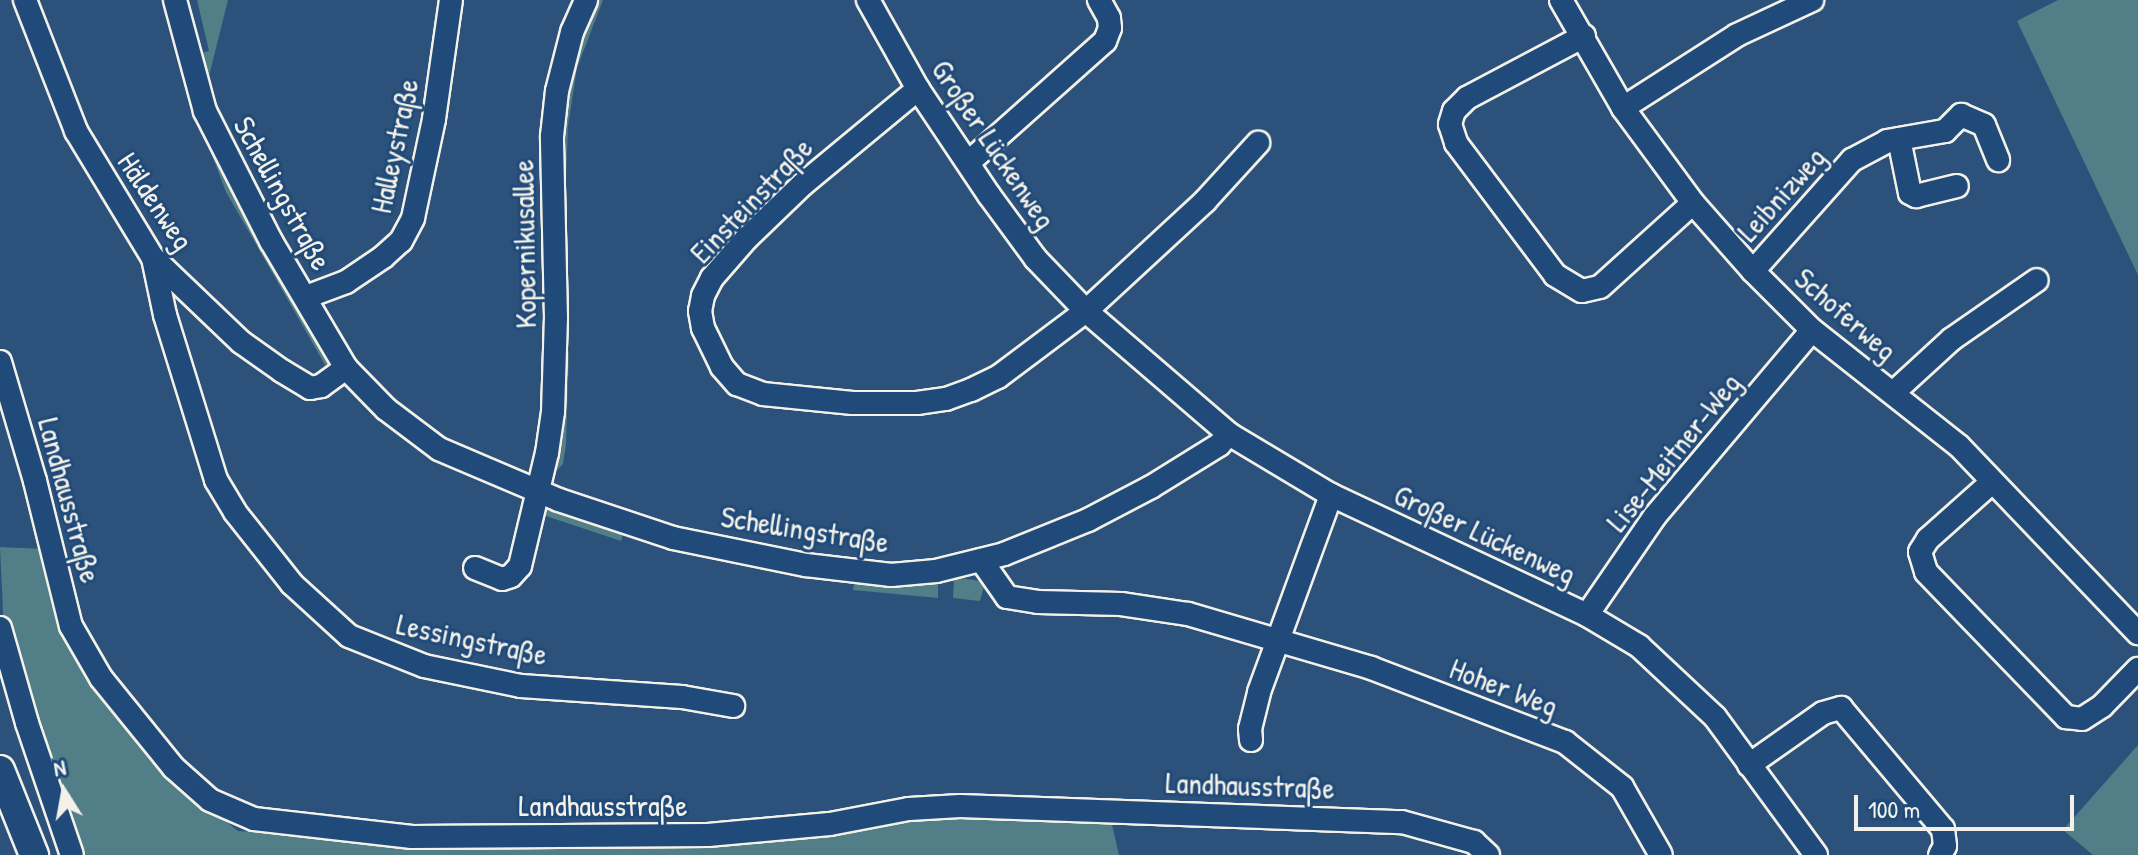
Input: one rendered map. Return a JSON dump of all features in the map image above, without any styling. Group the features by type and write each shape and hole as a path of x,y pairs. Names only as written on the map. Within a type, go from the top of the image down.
{"main road":[{"path":"0,770 34,855"},
{"path":"0,819 14,855"}],"street":[{"name":"Häldenweg","path":"25,0 76,131 153,258 241,342 310,388 321,386 346,368"},
{"name":"Schellingstraße","path":"175,0 205,111 239,181 346,368 386,409 439,449 539,492 673,538 806,565 891,575 936,571 981,560 1088,520 1151,487 1219,445 1229,434"},
{"name":"Halleystraße","path":"306,297 346,282 383,257 401,241 413,218 434,119 451,0"},
{"name":"Kopernikusallee","path":"539,492 554,396 556,243 552,136 561,76 572,32 586,0"},
{"name":"Großer Lückenweg","path":"868,0 918,89 1036,259 1086,311 1229,434 1331,495 1587,615 1639,646 1715,717 1816,855"},
{"path":"969,162 1105,41 1110,28 1109,18 1099,0"},
{"name":"Schoferweg","path":"1561,0 1623,108 1693,203 1753,271 1812,330 1959,446 2136,628"},
{"path":"1623,108 1737,35 1812,0"},
{"path":"1584,36 1467,98 1454,111 1450,124 1456,143 1555,275 1582,291 1600,287 1693,203"},
{"name":"Einsteinstraße","path":"918,89 803,184 712,278 700,311 706,337 722,367 737,384 763,394 795,399 853,403 946,399 998,377 1086,311"},
{"name":"Leibnizweg","path":"1753,271 1852,160 1887,141 1945,131 1961,115 1984,125 1998,160"},
{"path":"1899,139 1910,193 1916,196 1957,186"},
{"path":"1086,311 1205,201 1258,143"},
{"name":"Lessingstraße","path":"153,258 165,315 216,480 235,512 292,584 349,636 424,666 521,686 682,697 733,706"},
{"path":"1893,393 1952,339 2037,280"},
{"name":"Lise-Meitner-Weg","path":"1587,615 1655,516 1812,330"},
{"name":"Landhausstraße","path":"0,362 71,626 101,678 174,768 210,800 254,819 412,837 708,835 830,824 909,809 991,807 1402,822 1474,842 1488,855"},
{"path":"1992,482 1928,539 1920,552 1926,572 2066,717 2082,719 2102,706 2138,669"},
{"path":"475,568 502,579 520,566 539,492"},
{"path":"1251,740 1250,729 1259,692 1331,495"},
{"name":"Hoher Weg","path":"981,560 1007,597 1038,602 1121,604 1188,614 1371,668 1565,742 1622,787 1661,855"},
{"path":"0,628 27,723 72,855"},
{"path":"1749,765 1823,713 1841,708 1943,829 1945,846 1940,855"}],"green space":[{"path":"197,0 228,0 209,76 206,77 197,54 209,51"},
{"path":"595,0 603,0 577,68 568,126 566,178 560,178 560,143 569,72"},
{"path":"2058,0 2138,0 2138,275 2017,21"},
{"path":"193,105 331,359 328,370 226,192"},
{"path":"569,351 566,444 563,464 557,470 563,419 562,352"},
{"path":"540,503 623,533 621,541 537,513"},
{"path":"0,547 46,549 67,632 206,805 238,831 399,840 965,812 1111,820 1119,855 82,855 4,632"},
{"path":"954,577 980,581 984,586 980,601 953,598"},
{"path":"938,580 938,598 853,590 854,584"},
{"path":"2138,745 2138,855 2093,855 2063,830"}]}
